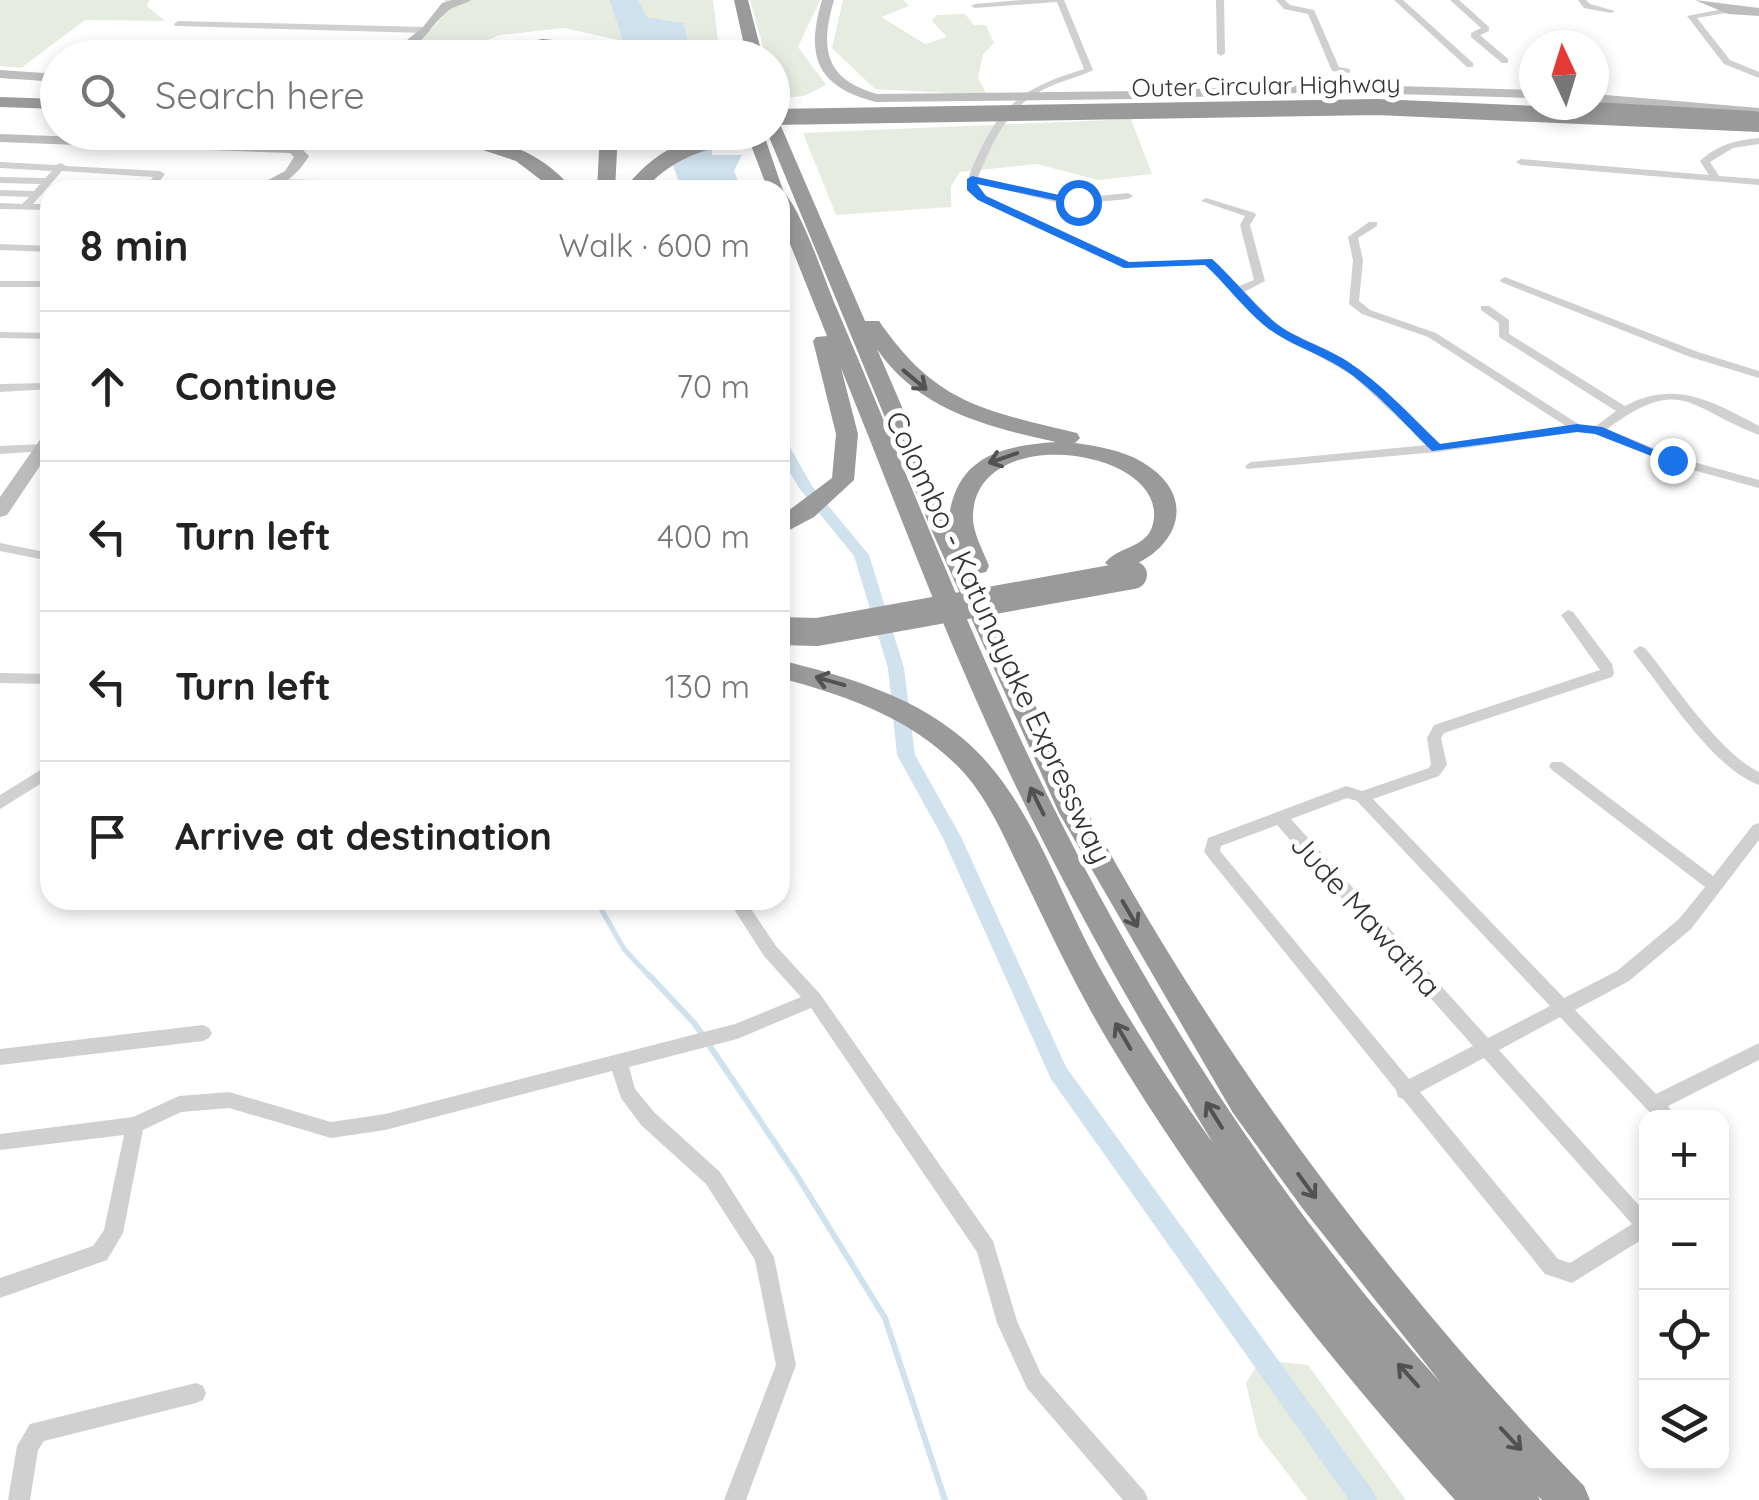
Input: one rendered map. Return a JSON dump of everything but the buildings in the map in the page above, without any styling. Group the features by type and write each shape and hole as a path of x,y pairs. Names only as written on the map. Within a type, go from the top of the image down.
{"highway":[{"path":"725,0 729,27"},
{"path":"742,0 751,40"},
{"name":"Outer Circular Highway","path":"790,108 1208,100 1519,104"},
{"name":"Outer Circular Highway","path":"790,123 1075,112 1377,107 1759,118"},
{"path":"0,109 40,110"},
{"path":"1609,109 1759,118"},
{"path":"504,150 545,171 554,180"},
{"path":"595,180 596,150"},
{"path":"607,180 608,150"},
{"path":"642,180 658,161 681,150"},
{"path":"762,150 773,180"},
{"name":"Colombo - Katunayake Expressway","path":"778,150 786,180"},
{"path":"790,521 842,480 847,434 794,215"},
{"path":"790,631 816,632 1161,560 1180,530 1179,501 1170,482 1153,466 1108,446 981,416 918,385 897,363 794,215"},
{"name":"Colombo - Katunayake Expressway","path":"794,215 1073,814 1134,922 1245,1102 1419,1328 1504,1431 1570,1500"},
{"name":"Colombo - Katunayake Expressway","path":"794,215 979,678 1051,829 1144,1002 1225,1132 1378,1341 1520,1500"},
{"path":"790,620 913,606 1078,575 1125,569 1152,548 1166,527 1166,500 1159,486 1142,470 1101,454 1044,448 1001,455 979,468 966,490 961,512 966,537 1073,814"},
{"path":"790,671 879,698 918,718 974,766 1002,806 1072,947 1130,1048 1219,1182 1399,1410 1482,1500"}],"street":[{"path":"414,40 427,30 443,3 465,0"},
{"path":"828,0 819,48 838,84 856,94 893,98 1022,97 1325,88 1519,94"},
{"path":"976,6 1057,0 1089,70 1058,79 1022,97 994,125 972,179 972,190 1128,266 1208,261 1266,321 1290,339 1337,360 1363,378 1437,448"},
{"path":"1220,0 1221,52"},
{"path":"1280,0 1287,7 1310,12 1335,69 1346,71"},
{"path":"1398,0 1470,65"},
{"path":"1454,0 1486,29 1474,35 1505,61"},
{"path":"1582,0 1587,6 1611,10"},
{"path":"1701,0 1728,10"},
{"path":"1759,12 1728,10 1691,16 1727,62 1759,75"},
{"path":"178,24 427,30"},
{"path":"0,74 40,77"},
{"path":"1609,100 1759,118"},
{"path":"0,138 40,139"},
{"path":"1716,178 1705,161 1708,156 1728,144 1759,140"},
{"path":"280,180 290,174 300,160 302,156 295,150"},
{"path":"1521,162 1759,182"},
{"path":"0,165 160,174 156,180"},
{"path":"47,180 62,166"},
{"path":"972,179 1067,202 1128,196"},
{"path":"0,180 40,181"},
{"path":"25,206 40,188"},
{"path":"0,193 35,194"},
{"path":"1206,202 1251,215 1244,224 1260,281 1240,290"},
{"path":"0,206 40,207"},
{"path":"1373,224 1353,238 1358,260 1353,302 1366,312 1432,334 1577,428"},
{"path":"0,247 40,249"},
{"path":"1505,280 1576,305 1665,347 1759,375"},
{"path":"0,284 40,284"},
{"path":"1485,308 1505,322 1503,335 1622,410"},
{"path":"0,335 40,336"},
{"path":"0,388 40,386"},
{"path":"1598,430 1639,400 1680,395 1702,401 1759,431"},
{"path":"1251,466 1437,448 1577,428 1598,430 1672,460 1759,484"},
{"path":"0,450 40,444"},
{"path":"0,511 40,452"},
{"path":"0,547 40,555"},
{"name":"Jude Mawatha","path":"1568,614 1607,667 1607,674 1439,729 1434,738 1439,765 1434,772 1362,797 1346,792 1280,818 1639,1218"},
{"path":"1640,651 1727,757 1748,777 1759,779"},
{"path":"0,678 40,678"},
{"path":"1557,766 1715,886"},
{"path":"0,803 40,777"},
{"path":"1362,797 1659,1110"},
{"path":"1280,818 1214,842 1212,852 1552,1267 1572,1273 1639,1230"},
{"path":"1404,1091 1623,976 1685,924 1759,828"},
{"path":"743,910 770,950 814,999 986,1248 1006,1322 1034,1381 1136,1500"},
{"path":"0,1142 135,1125 179,1104 229,1100 331,1130 384,1122 737,1032 814,999"},
{"path":"0,1057 203,1032"},
{"path":"1662,1110 1759,1051"},
{"path":"619,1062 627,1092 637,1106 713,1178 764,1257 786,1365 735,1500"},
{"path":"0,1288 100,1253 114,1233 135,1125"},
{"path":"19,1500 28,1446 38,1432 196,1393"}],"shaded area":[{"path":"0,0 149,0 147,6 165,21 85,20 58,40 40,40 40,54 21,68 0,66"},
{"path":"444,0 609,0 623,40 564,28 500,35 488,40 419,40 449,8"},
{"path":"638,0 713,0 718,40 688,40 684,23 647,17"},
{"path":"750,0 820,0 798,47 826,85 804,96 790,97 790,40 761,40"},
{"path":"843,0 903,0 909,6 881,17 925,44 947,37 932,21 936,15 965,14 974,25 986,25 994,43 983,54 978,78 987,95 875,89 832,48"},
{"path":"1131,119 1152,174 1098,180 1037,164 960,172 951,186 951,207 836,215 803,133"},
{"path":"1260,1360 1308,1365 1406,1500 1308,1500 1258,1435 1246,1383"}],"water":[{"path":"609,0 638,0 647,17 684,23 688,40 623,40"},
{"path":"667,150 742,155 734,171 738,180 678,180"}],"waterway":[{"path":"790,460 806,488 861,555 896,668 906,755 952,837 1058,1073 1364,1500"},
{"path":"602,910 624,949 651,978"},
{"path":"649,975 695,1024 796,1174 885,1318 945,1500"}],"route":[{"path":"1078,202 972,179 972,190 982,198 1128,266 1208,261 1266,321 1290,339 1337,360 1363,378 1437,448 1577,428 1598,430 1672,460"}]}
